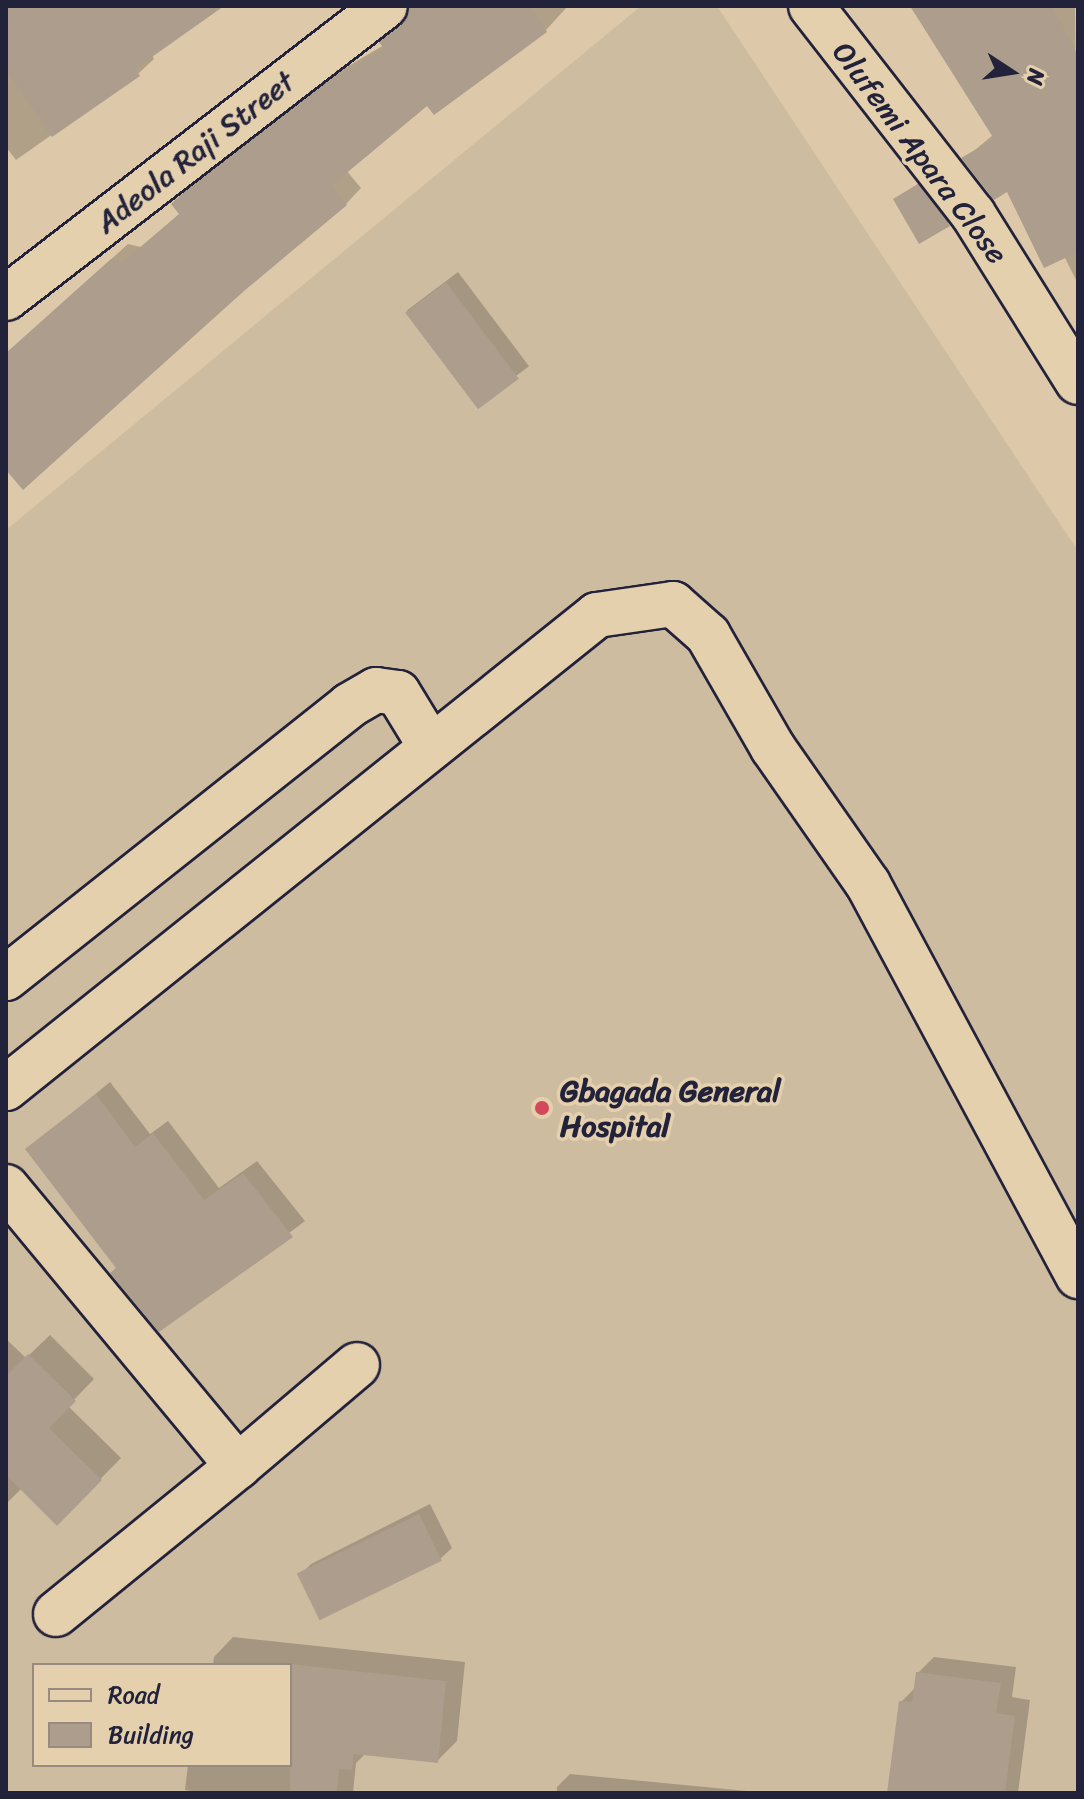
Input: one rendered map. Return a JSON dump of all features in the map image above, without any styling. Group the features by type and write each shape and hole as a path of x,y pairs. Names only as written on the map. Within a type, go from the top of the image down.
{"street":[{"name":"Adeola Raji Street","path":"6,298 385,6"},
{"name":"Olufemi Apara Close","path":"811,6 973,214 1078,382"},
{"path":"6,1088 597,615 673,604 708,635 773,748 868,884 1078,1276"},
{"path":"6,978 350,705 376,690 398,693 431,747"},
{"path":"6,1187 238,1466"},
{"path":"56,1614 357,1365"}],"shaded area":[{"name":"Gbagada General Hospital","path":"641,6 717,6 1078,551 1078,1793 6,1793 6,530"}],"building":[{"path":"6,6 224,6 135,69 140,76 52,137 6,69"},
{"path":"409,6 529,6 547,32 434,115 427,106 331,186 347,205 244,291 23,490 6,470 6,353 111,259 123,262 179,214 171,204 184,192 322,86 384,49 379,42 401,25"},
{"path":"910,6 1052,6 1078,56 1078,252 1044,268 1007,192 994,200 961,158 994,139"},
{"path":"918,184 950,226 919,244 893,199"},
{"path":"446,282 519,379 478,409 405,313"},
{"path":"96,1094 135,1147 153,1133 204,1200 243,1173 293,1237 159,1332 110,1273 116,1268 25,1149"},
{"path":"28,1354 76,1401 49,1428 102,1480 57,1526 6,1475 6,1376"},
{"path":"419,1514 442,1561 320,1620 297,1574"},
{"path":"292,1664 446,1681 438,1763 354,1754 352,1770 339,1769 337,1793 290,1793"},
{"path":"916,1672 1001,1683 996,1713 1015,1716 1005,1793 887,1793 899,1701 912,1702"}],"place":[{"name":"Gbagada General Hospital","path":"542,1108"}]}
